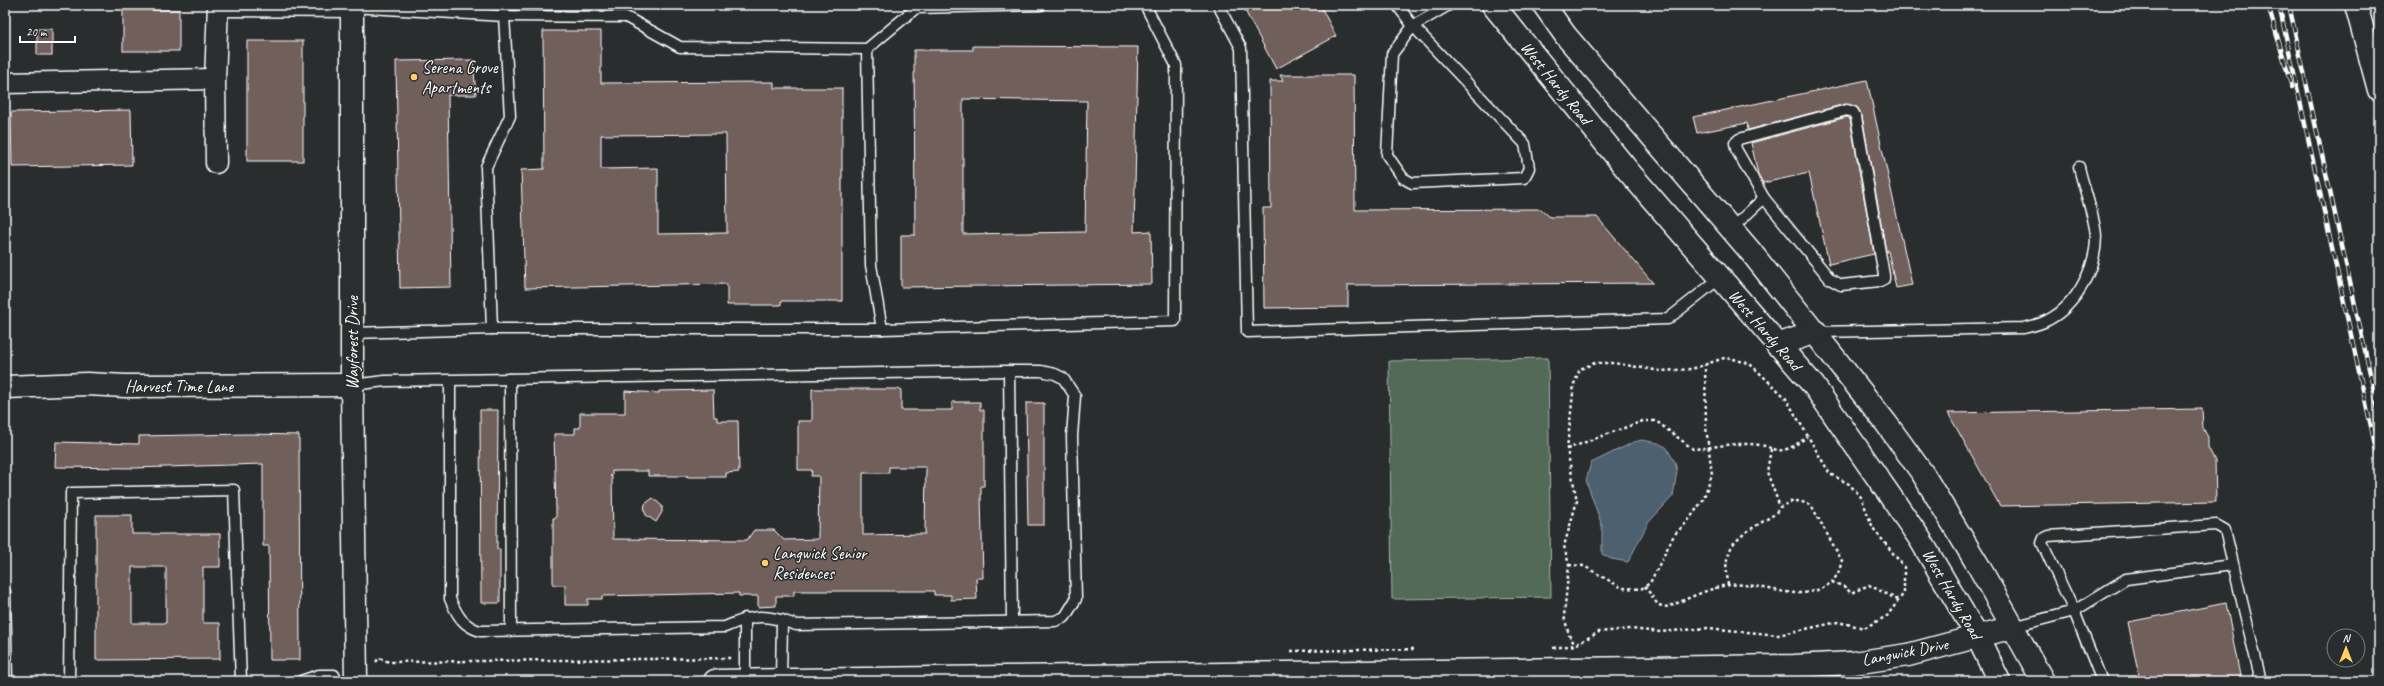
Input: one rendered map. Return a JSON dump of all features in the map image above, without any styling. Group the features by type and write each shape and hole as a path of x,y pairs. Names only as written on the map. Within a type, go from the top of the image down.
{"street":[{"name":"West Hardy Road","path":"1493,5 1629,172 1814,386 1871,466 1920,539 1977,636 1999,681"},
{"path":"1544,5 1566,36 1732,229 1816,332 1886,422 1923,474 1978,565 2043,681"},
{"path":"2356,5 2379,90"},
{"path":"216,163 215,79 218,6 352,6"},
{"name":"Wayforest Drive","path":"352,6 352,385 356,681"},
{"path":"5,83 215,79"},
{"path":"1777,345 1816,332"},
{"name":"Harvest Time Lane","path":"5,387 87,384 124,386 352,385"},
{"name":"Langwick Drive","path":"714,681 1794,673 1853,662 1908,655 2013,627"}],"lane":[{"path":"352,6 504,16 626,17 680,47 867,49 916,8 1041,5"},
{"path":"352,332 492,329 882,330 1175,321 1176,65 1145,5"},
{"path":"1218,5 1241,48 1247,332 1668,319 1720,278"},
{"path":"1397,5 1413,26 1525,144 1529,168 1524,178 1412,183 1403,178 1388,155 1392,54 1413,26 1449,5"},
{"path":"492,329 486,167 510,116 504,16"},
{"path":"867,49 871,264 882,330"},
{"path":"1847,110 1853,112 1857,125 1884,280 1836,283 1764,198 1736,149 1735,142 1739,139 1785,125 1847,110"},
{"path":"1816,332 2024,328 2047,321 2067,307 2082,288 2094,254 2096,234 2079,167"},
{"path":"1732,229 1764,198"},
{"path":"352,385 385,381 1009,371 1041,371 1055,374 1064,378 1075,396 1072,436 1076,599 1064,617 1055,621 796,625 764,615 745,618 725,628 511,631 480,631 471,629 461,621 450,599 450,380"},
{"path":"1009,371 1012,621"},
{"path":"510,379 511,631"},
{"path":"69,681 71,493 234,490 241,681"},
{"path":"2102,681 2074,611 2042,543 2044,538 2048,536 2216,525 2222,526 2225,530 2232,565 2261,681"},
{"path":"2013,627 2074,611 2126,579 2232,565"},
{"path":"5,592 8,681"},
{"path":"745,618 745,680"},
{"path":"781,680 782,620"},
{"path":"301,681 319,675 334,675 337,681"}],"path":[{"path":"1548,648 1575,645 1599,632 1630,629 1661,632 1708,628 1778,635 1838,622 1864,628 1887,616 1904,593 1904,567 1873,528 1861,497 1849,484 1830,474 1785,397 1750,364 1727,357 1692,369 1661,371 1614,363 1595,363 1580,369 1574,384 1567,449 1577,501 1564,546 1569,565 1564,616 1569,635 1575,645"},
{"path":"1569,565 1584,566 1622,588 1641,589 1650,583 1674,535 1688,521 1702,500 1712,474 1710,448 1706,427 1705,365"},
{"path":"1567,449 1643,421 1656,421 1693,449 1748,444 1771,449 1777,452 1792,448 1807,436"},
{"path":"1771,449 1767,472 1780,507"},
{"path":"1645,586 1658,605 1668,607 1728,585 1775,589 1797,594 1821,590 1832,582 1838,574 1842,561 1811,506 1800,501 1790,502 1780,507 1775,514 1746,532 1732,545 1726,562 1728,585"},
{"path":"1832,582 1845,587 1851,593 1869,585 1898,600"},
{"path":"1284,651 1418,649"},
{"path":"374,664 379,658 389,662 746,658"}],"green space":[{"path":"1548,358 1551,597 1392,599 1389,361"}],"water":[{"path":"1642,440 1658,443 1666,447 1675,462 1677,471 1673,496 1648,523 1628,562 1611,559 1602,554 1602,526 1586,480 1591,463 1634,442"}],"building":[{"path":"1242,5 1320,5 1336,36 1276,69"},
{"path":"123,10 179,10 179,51 123,51"},
{"path":"37,29 52,29 52,55 37,55"},
{"path":"543,31 601,31 601,83 774,82 774,88 842,88 842,301 781,301 781,305 727,305 727,284 525,288 521,170 544,169","holes":["726,134 727,233 658,234 658,168 601,169 601,135"]},
{"path":"247,41 303,41 303,161 247,161"},
{"path":"973,46 1138,47 1134,232 1151,231 1152,284 901,287 901,235 915,235 914,50 973,50","holes":["963,99 1087,101 1085,232 963,234"]},
{"path":"473,60 476,95 448,95 451,287 400,288 396,61"},
{"path":"1280,75 1354,75 1355,210 1541,209 1550,217 1597,217 1653,283 1348,285 1348,307 1264,308 1263,208 1271,208 1270,81 1283,81"},
{"path":"1867,80 1912,285 1896,288 1888,251 1886,251 1862,116 1858,108 1845,104 1748,130 1747,123 1697,133 1693,117"},
{"path":"131,110 132,165 12,167 11,112"},
{"path":"1847,117 1850,119 1874,254 1829,264 1809,173 1763,183 1758,174 1751,143"},
{"path":"812,389 901,389 901,410 952,410 952,402 980,402 980,410 984,410 984,486 981,486 983,578 976,578 977,599 951,600 951,595 934,595 934,591 794,591 794,596 776,596 776,606 758,607 758,596 739,596 739,593 602,596 602,599 588,599 588,605 565,605 565,585 553,585 553,518 556,518 554,434 575,434 575,428 580,428 580,413 625,413 625,391 659,393 659,391 713,390 714,417 717,417 717,421 738,421 739,472 726,473 726,477 686,477 688,476 648,476 648,471 612,471 612,476 610,476 612,477 613,539 747,540 754,530 774,530 784,540 818,539 819,476 811,476 812,470 798,470 798,421 812,421","holes":["889,467 926,467 925,534 863,535 863,473 889,473"]},
{"path":"1026,403 1044,403 1044,525 1028,525"},
{"path":"2202,409 2203,428 2208,437 2208,447 2215,461 2216,502 2000,506 1948,413"},
{"path":"480,410 498,410 497,549 500,549 500,603 481,603"},
{"path":"248,434 299,435 300,660 270,660 269,546 263,546 263,464 134,468 55,467 56,442 139,444 139,436"},
{"path":"653,498 662,506 662,512 656,522 646,515 644,510 645,504"},
{"path":"96,515 132,515 132,534 220,534 220,567 203,567 203,623 220,623 220,659 96,660","holes":["132,567 166,567 166,623 132,623"]},
{"path":"2226,603 2241,681 2140,681 2128,622"}],"railway":[{"path":"2268,5 2292,87"},
{"path":"2279,5 2379,463"},
{"path":"2289,5 2379,414"}],"place":[{"name":"Serena Grove Apartments","path":"414,77"},
{"name":"Langwick Senior Residences","path":"765,563"}]}
